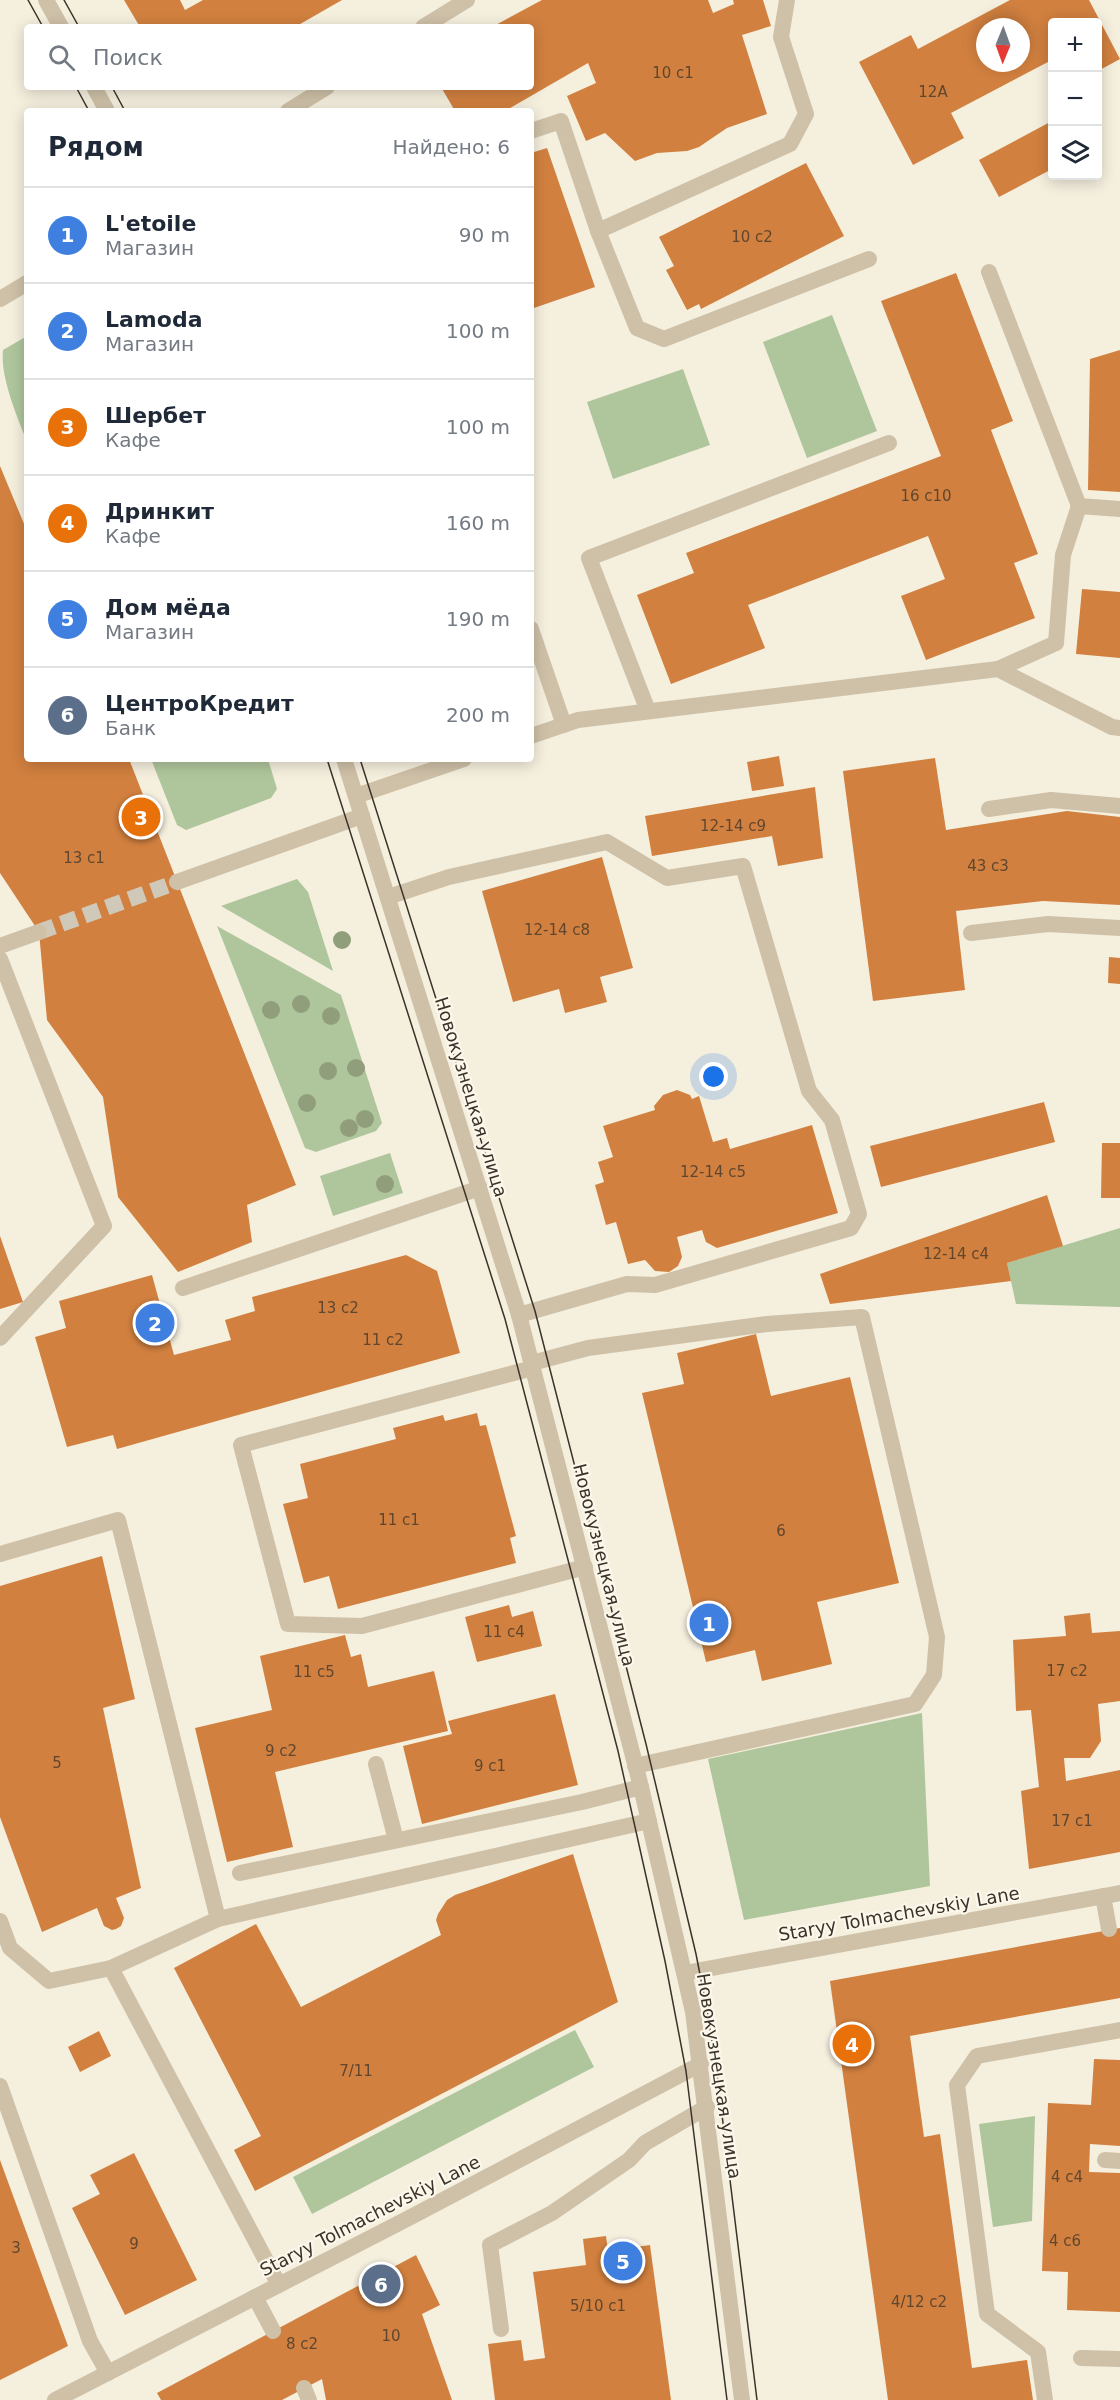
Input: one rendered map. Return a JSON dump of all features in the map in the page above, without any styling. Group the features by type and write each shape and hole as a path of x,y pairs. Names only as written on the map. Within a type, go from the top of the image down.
{"street":[{"path":"46,0 59,24"},
{"path":"428,24 467,0"},
{"path":"598,231 790,144 806,114 781,37 787,0"},
{"path":"96,90 105,108"},
{"path":"293,108 322,90"},
{"path":"534,130 561,121 598,231 637,328 664,339 869,259"},
{"path":"534,735 578,720 998,669 1056,643 1063,555 1079,506 989,272"},
{"path":"0,299 24,285"},
{"path":"648,711 589,558 889,443"},
{"path":"1079,506 1120,509"},
{"path":"534,637 564,725"},
{"path":"998,669 1112,727 1120,728"},
{"name":"Новокузнецкая улица","path":"345,762 519,1315 641,1787 685,1973 701,2064 742,2400"},
{"path":"356,796 455,762"},
{"path":"989,809 1051,800 1120,806"},
{"path":"177,882 362,816"},
{"path":"388,897 449,877 608,842 667,878 743,866 808,1091 832,1120 859,1214 851,1228 655,1285 627,1284 519,1315"},
{"path":"971,933 1047,924 1120,928"},
{"path":"0,946 39,932"},
{"path":"0,959 104,1226 0,1338"},
{"path":"183,1288 480,1188"},
{"path":"585,1567 362,1626 288,1624 241,1445 533,1366 588,1348 767,1324 862,1317 937,1637 934,1675 915,1704 635,1766"},
{"path":"0,1554 118,1520 218,1919"},
{"path":"376,1764 396,1840"},
{"path":"240,1873 582,1802 641,1787"},
{"path":"0,1921 10,1948 49,1981 111,1968 218,1919 649,1821"},
{"path":"1109,1929 1112,1894"},
{"name":"Staryy Tolmachevskiy Lane","path":"685,1973 1112,1894"},
{"path":"111,1968 279,2285"},
{"path":"1045,2400 1038,2352 987,2314 957,2085 977,2056 1120,2030"},
{"name":"Staryy Tolmachevskiy Lane","path":"55,2400 77,2395 108,2373 701,2064"},
{"path":"0,2086 90,2341 108,2373"},
{"path":"501,2329 490,2245 552,2213 629,2160 645,2143 707,2107"},
{"path":"255,2297 273,2331"},
{"path":"1082,2358 1120,2359"}],"green space":[{"path":"832,315 877,431 807,458 763,342"},
{"path":"24,338 24,434 10,396 4,372 3,350"},
{"path":"683,369 710,445 613,479 587,402"},
{"path":"152,762 269,762 277,789 271,798 186,830 177,825"},
{"path":"297,879 308,892 333,971 221,906"},
{"path":"217,926 341,995 382,1123 376,1131 316,1152 305,1148"},
{"path":"390,1153 403,1193 333,1216 320,1176"},
{"path":"1120,1228 1120,1307 1016,1304 1007,1263"},
{"path":"922,1713 930,1886 744,1920 708,1759"},
{"path":"575,2030 594,2067 312,2214 293,2177"},
{"path":"1035,2116 1032,2221 993,2227 979,2124"}],"building":[{"path":"124,0 180,0 185,10 203,0 342,0 300,24 138,24"},
{"path":"542,0 708,0 713,13 734,4 733,0 763,0 771,26 742,35 767,114 727,128 699,147 687,151 657,153 635,161 605,133 586,141 567,96 596,83 588,63 510,108 453,108 443,90 534,90 534,24 498,24"},
{"path":"1010,0 1089,0 1098,18 1048,18 1048,62 1030,71 1030,18 976,18"},
{"path":"976,18 976,72 1029,72 951,113 964,138 913,165 859,62 911,35 918,49"},
{"path":"1102,25 1120,59 1102,69"},
{"path":"1048,123 1048,171 999,197 979,160"},
{"path":"547,148 595,287 534,308 534,152"},
{"path":"806,163 844,236 701,309 699,304 687,310 666,270 674,266 659,237"},
{"path":"956,273 1013,421 991,430 1038,554 1014,563 1035,618 926,660 901,596 945,579 928,536 748,605 765,648 671,684 637,595 694,573 686,553 941,456 881,301"},
{"path":"1120,350 1120,492 1088,490 1090,359"},
{"path":"0,466 24,524 24,762 130,762 296,1185 247,1205 252,1242 178,1272 118,1197 103,1097 47,1020 39,932 0,873"},
{"path":"1082,589 1120,592 1120,658 1076,654"},
{"path":"779,756 784,786 752,791 747,762"},
{"path":"935,758 946,830 1067,811 1120,817 1120,905 1043,901 956,911 965,990 873,1001 843,771"},
{"path":"815,787 823,858 778,866 772,836 652,856 645,816"},
{"path":"602,857 633,968 600,977 607,1002 565,1013 559,989 513,1002 482,891"},
{"path":"1109,957 1120,958 1120,984 1108,983"},
{"path":"677,1090 690,1095 692,1099 699,1096 713,1142 727,1138 730,1149 812,1125 838,1213 717,1248 706,1242 702,1230 677,1237 682,1257 678,1266 669,1272 655,1271 645,1260 628,1264 616,1222 606,1225 595,1185 604,1182 598,1162 613,1157 603,1126 655,1110 654,1106 663,1095"},
{"path":"1044,1102 1055,1142 881,1187 870,1146"},
{"path":"1102,1143 1120,1143 1120,1198 1101,1198"},
{"path":"1047,1195 1063,1246 1007,1263 1011,1281 830,1304 820,1274"},
{"path":"0,1236 23,1302 0,1309"},
{"path":"406,1255 437,1271 460,1353 117,1449 113,1435 67,1447 35,1337 66,1328 59,1301 152,1275 174,1355 231,1340 225,1320 255,1311 252,1297"},
{"path":"756,1334 771,1396 850,1377 899,1583 817,1602 832,1664 762,1681 755,1650 706,1662 642,1393 684,1384 677,1353"},
{"path":"477,1413 480,1426 486,1425 516,1536 510,1538 516,1563 338,1609 329,1576 304,1583 283,1504 308,1498 300,1464 396,1439 393,1428 443,1415 445,1421"},
{"path":"102,1556 135,1699 103,1708 141,1888 116,1898 124,1918 121,1926 116,1929 112,1930 104,1926 97,1908 42,1932 0,1817 0,1586"},
{"path":"509,1605 512,1617 533,1611 542,1646 477,1662 465,1617"},
{"path":"1090,1613 1092,1633 1120,1631 1120,1701 1098,1704 1101,1741 1090,1758 1064,1758 1066,1781 1120,1770 1120,1852 1029,1869 1021,1791 1039,1787 1031,1710 1016,1711 1013,1640 1066,1636 1064,1616"},
{"path":"345,1635 351,1657 361,1654 368,1687 434,1671 448,1731 275,1772 293,1847 227,1862 195,1728 272,1710 260,1656"},
{"path":"555,1694 578,1785 422,1824 403,1746 452,1734 448,1721"},
{"path":"573,1854 618,2002 255,2191 234,2150 261,2136 174,1968 256,1924 301,2007 441,1935 436,1920 438,1914 447,1900 455,1895"},
{"path":"1120,1928 1120,1998 910,2036 924,2137 940,2134 972,2368 1027,2360 1033,2400 888,2400 830,1981"},
{"path":"99,2031 111,2056 80,2072 68,2047"},
{"path":"1094,2059 1120,2060 1120,2146 1090,2144 1089,2172 1120,2173 1120,2312 1067,2310 1068,2272 1042,2271 1048,2103 1091,2105"},
{"path":"134,2153 197,2280 125,2315 72,2208 100,2194 90,2175"},
{"path":"0,2160 68,2346 0,2380"},
{"path":"606,2236 608,2251 650,2245 671,2400 495,2400 488,2344 521,2340 524,2361 545,2358 533,2272 586,2265 583,2239"},
{"path":"416,2255 440,2305 422,2314 452,2400 326,2400 322,2379 282,2400 161,2400 157,2393"}],"tunnel":[{"path":"39,932 177,882"}],"tram line":[{"path":"28,0 41,24"},
{"path":"64,0 77,24"},
{"path":"78,90 87,108"},
{"path":"114,90 123,108"},
{"path":"328,762 505,1319 618,1751 665,1961 686,2071 727,2400"},
{"path":"361,762 535,1311 646,1744 707,2010 757,2400"}],"place":[{"name":"Шербет","path":"141,817"},
{"name":"Lamoda","path":"155,1323"},
{"name":"L'etoile","path":"709,1623"},
{"name":"Дринкит","path":"852,2044"},
{"name":"Дом мёда","path":"623,2261"},
{"name":"ЦентроКредит","path":"381,2284"}]}
